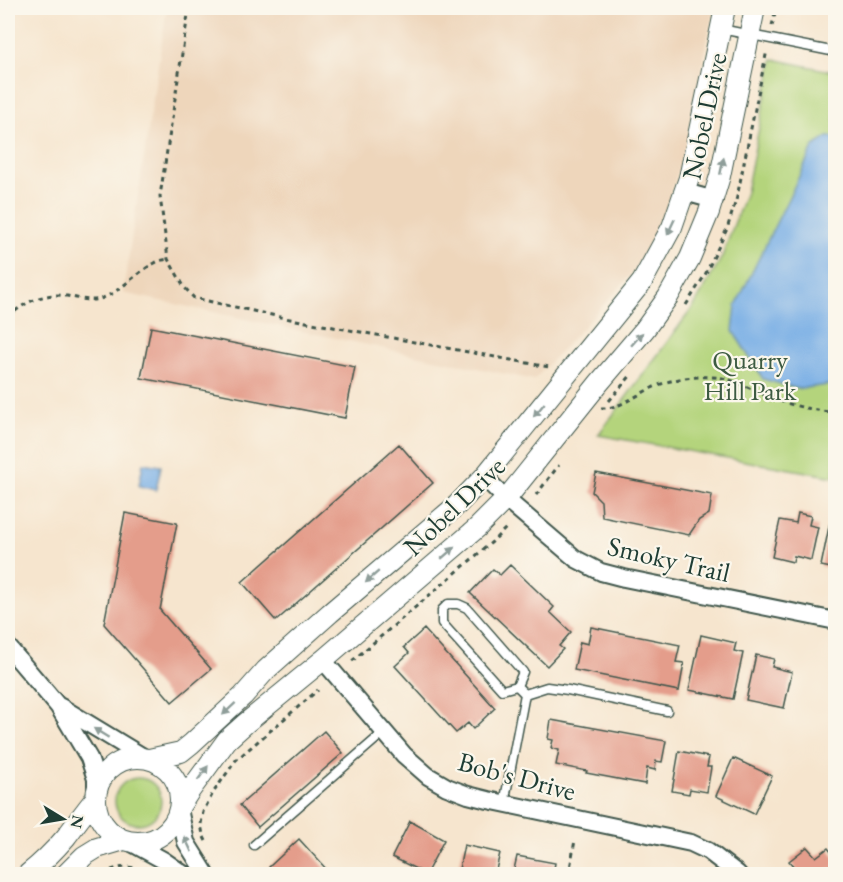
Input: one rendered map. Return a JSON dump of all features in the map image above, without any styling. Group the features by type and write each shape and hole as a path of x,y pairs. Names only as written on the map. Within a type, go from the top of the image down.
{"street":[{"name":"Nobel Drive","path":"28,874 45,860 66,837 96,795 99,782 116,764 130,759 147,759 181,752 243,696 266,670 457,505 484,477 642,282 672,227 685,192 725,8"},
{"name":"Nobel Drive","path":"66,874 84,856 97,848 127,841 143,842 166,831 174,821 189,792 227,740 477,528 506,499 645,329 668,297 690,258 714,200 755,8"},
{"name":"Nobel Drive","path":"685,192 714,200"},
{"name":"Smoky Trail","path":"484,477 576,560 601,572 836,621"},
{"path":"8,647 58,706 89,759 96,779 100,819 112,834 163,860 183,874"},
{"name":"Bob's Drive","path":"323,660 404,755 428,776 447,787 504,804 691,843 708,851 738,874"},
{"path":"58,706 147,759 158,763 168,771 176,783 186,842 207,874"}],"lane":[{"path":"721,29 836,52"},
{"path":"448,604 458,604 467,608 523,672 517,686 502,690 442,623 442,610 448,604"},
{"path":"517,686 525,694"},
{"path":"525,694 546,687 667,711"},
{"path":"504,804 525,694"},
{"path":"254,845 384,732"}],"path":[{"path":"189,8 160,196 168,259 185,288 194,298 285,318 549,367"},
{"path":"8,317 21,305 42,297 62,296 98,300 115,292 156,262 168,259"},
{"path":"601,408 624,403 655,387 679,379 711,377 744,385 782,402 836,413"},
{"path":"352,661 506,528"},
{"path":"209,846 203,835 201,824 203,812 218,785 236,760 318,690"},
{"path":"569,874 574,840"},
{"path":"103,874 118,867 125,867 149,874"}],"shaded area":[{"path":"167,8 714,8 684,153 663,219 632,274 534,380 123,293"}],"green space":[{"name":"Quarry Hill Park","path":"773,59 835,72 835,477 598,435 694,306 722,257 746,192"},
{"path":"143,778 155,784 160,792 160,810 155,818 147,823 133,824 121,818 116,810 115,796 121,784 129,779"}],"water":[{"path":"828,137 835,137 835,384 798,389 763,379 733,331 736,305 814,146"},
{"path":"143,463 161,466 156,490 139,486"}],"building":[{"path":"151,327 355,367 345,418 141,378"},
{"path":"399,444 433,483 276,621 242,582"},
{"path":"596,473 712,495 709,514 699,520 689,535 602,517 601,501 592,492"},
{"path":"125,513 177,523 160,610 211,669 172,702 104,624"},
{"path":"798,513 811,516 809,525 818,527 811,560 794,556 793,562 772,557 780,520 796,523"},
{"path":"831,517 836,518 836,569 821,566"},
{"path":"510,565 554,607 550,612 571,632 559,646 563,649 547,666 470,593 493,569 500,575"},
{"path":"591,627 680,645 676,662 684,663 679,691 574,670 580,642 588,644"},
{"path":"424,629 495,708 473,729 468,723 456,733 395,666 409,653 404,647"},
{"path":"701,635 736,643 734,651 743,653 733,699 689,690"},
{"path":"756,655 774,659 772,667 792,672 784,708 746,700"},
{"path":"551,720 666,741 662,762 656,761 655,770 647,768 645,784 556,765 559,750 551,748 553,740 548,739"},
{"path":"324,731 343,753 258,827 240,805"},
{"path":"679,751 709,757 707,767 711,767 707,792 690,789 689,794 672,791"},
{"path":"733,758 772,776 754,814 716,796"},
{"path":"410,821 444,840 426,874 392,857"},
{"path":"299,839 329,872 326,874 276,874 269,867"},
{"path":"464,845 500,853 495,874 458,874"},
{"path":"807,847 816,857 828,848 836,858 836,874 800,874 789,861"},
{"path":"517,856 555,863 553,874 513,874"}]}
